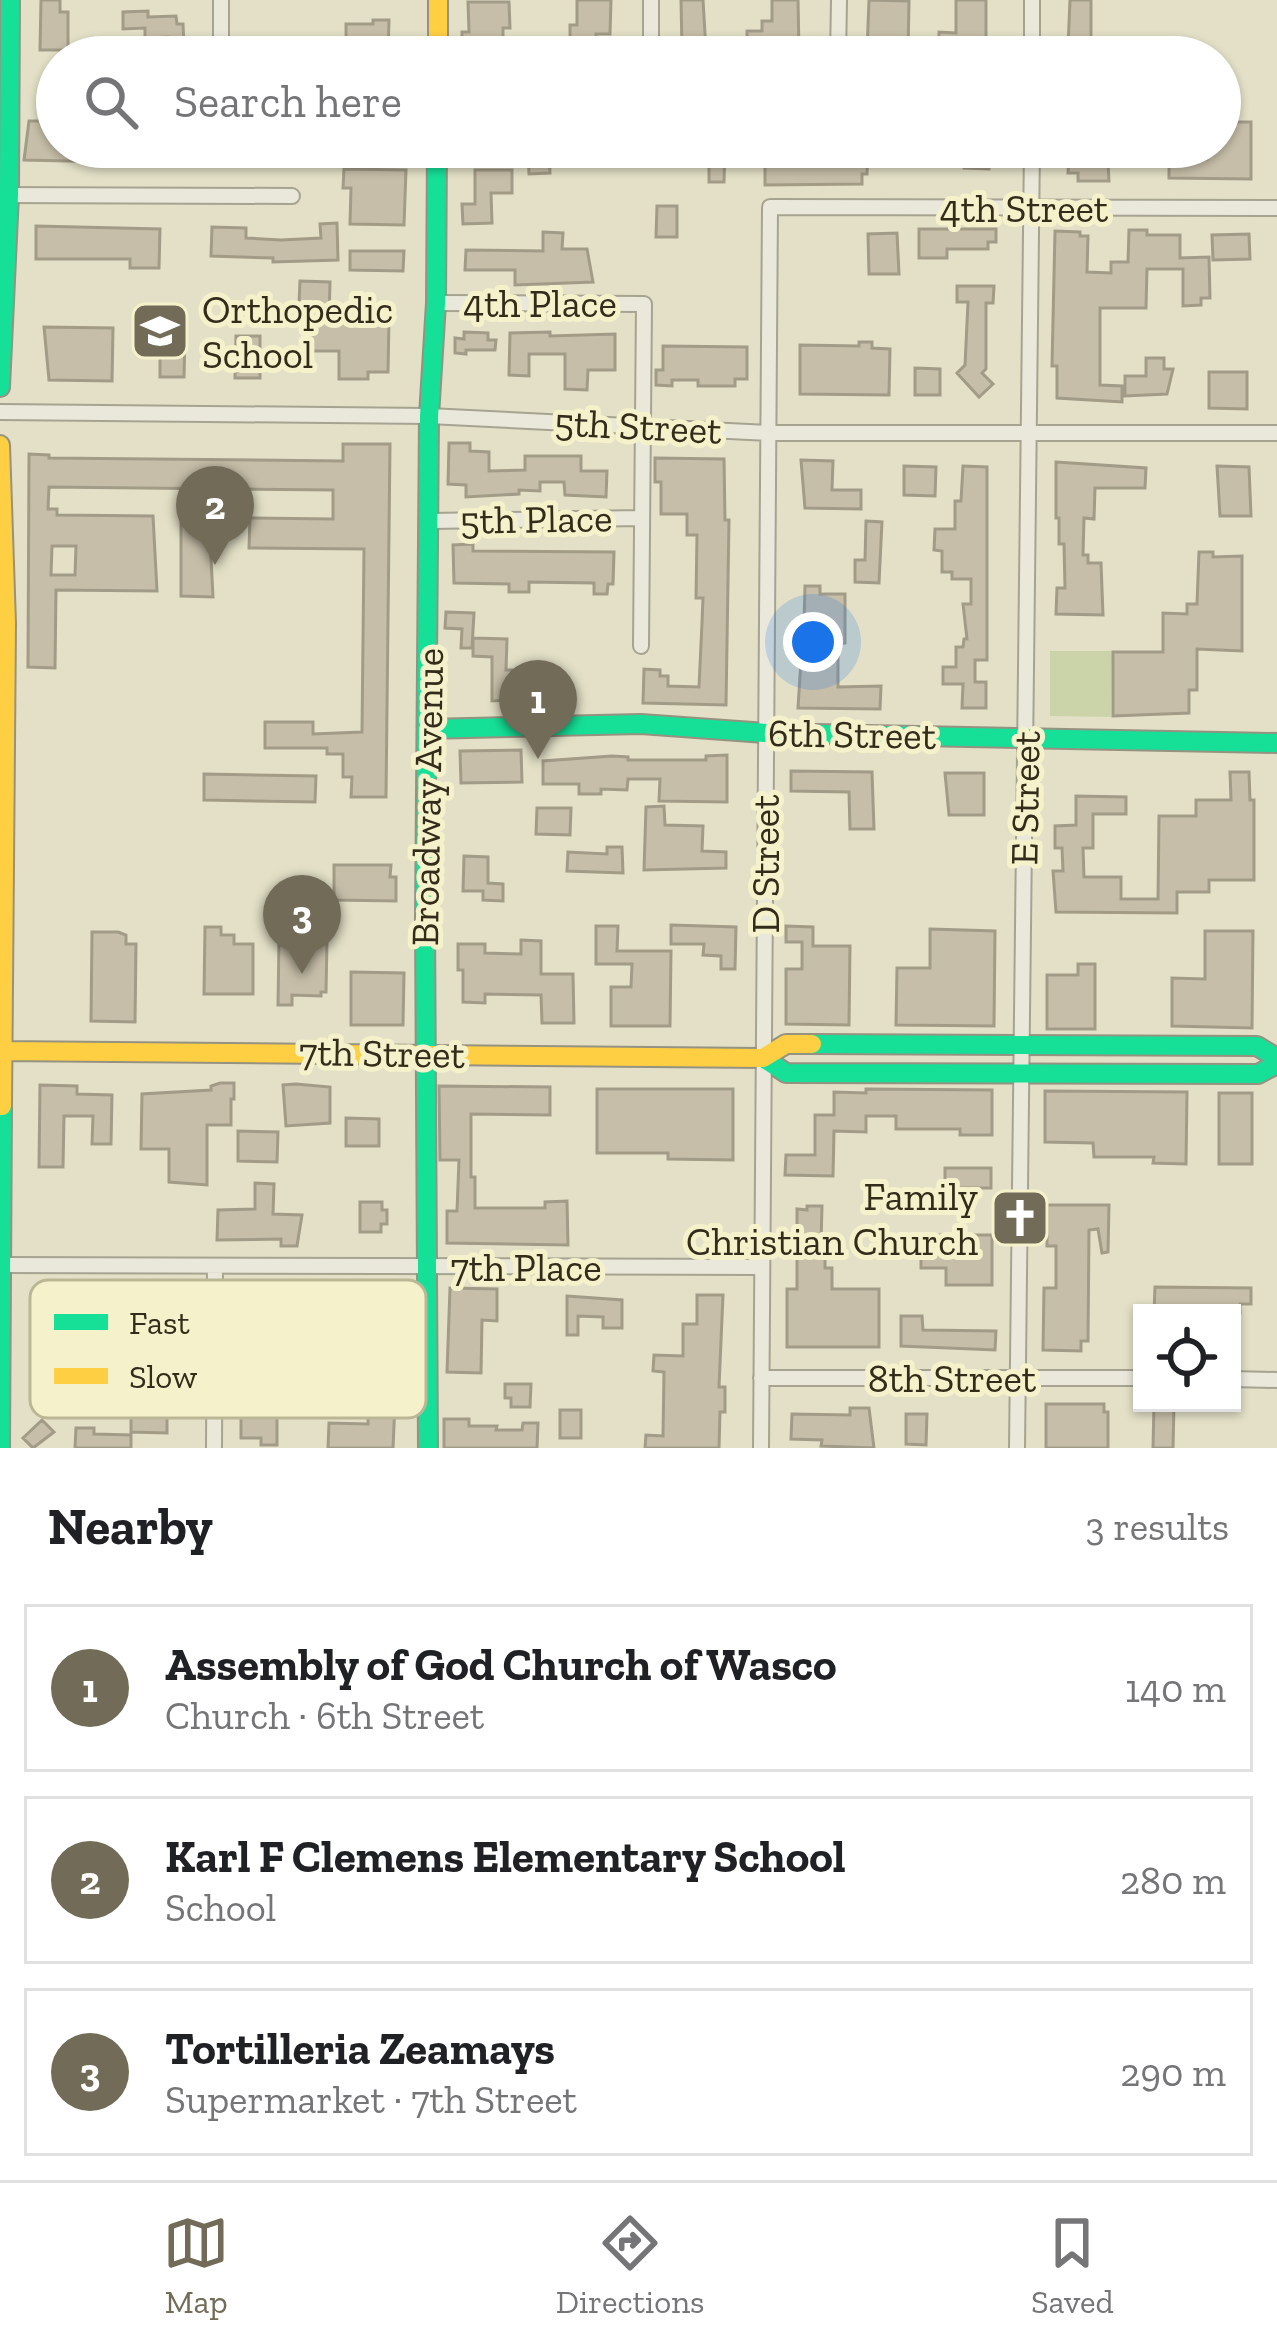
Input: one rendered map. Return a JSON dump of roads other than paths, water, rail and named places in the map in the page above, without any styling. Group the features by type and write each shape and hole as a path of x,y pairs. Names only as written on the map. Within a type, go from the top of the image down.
{"street":[{"path":"0,387 10,0"},
{"path":"221,0 221,36"},
{"path":"438,0 438,36"},
{"path":"651,0 651,36"},
{"path":"838,36 839,0"},
{"path":"1032,0 1032,36"},
{"name":"Broadway Avenue","path":"428,1448 429,416 437,168"},
{"name":"E Street","path":"1017,1448 1032,168"},
{"path":"4,195 292,196"},
{"name":"4th Street","path":"770,208 1277,208"},
{"name":"D Street","path":"761,1448 770,208"},
{"name":"4th Place","path":"436,303 644,304 643,425"},
{"name":"5th Street","path":"0,412 429,416 768,433 1277,433"},
{"path":"641,646 643,425"},
{"path":"0,445 0,1448"},
{"name":"5th Place","path":"429,521 642,518"},
{"name":"6th Street","path":"428,729 641,724 766,733 1277,743"},
{"name":"7th Street","path":"2,1051 763,1058 786,1044 1258,1046 1277,1061 1258,1074 786,1073 763,1058"},
{"name":"7th Place","path":"2,1265 762,1267"},
{"path":"215,1265 215,1280"},
{"name":"8th Street","path":"761,1378 1133,1378"},
{"path":"1241,1379 1277,1380"},
{"path":"214,1418 214,1448"}],"place":[{"name":"Orthopedic School","path":"160,331"},
{"name":"Karl F Clemens Elementary School","path":"215,565"},
{"name":"Assembly of God Church of Wasco","path":"538,759"},
{"name":"Tortilleria Zeamays","path":"302,974"},
{"name":"Family Christian Church","path":"1020,1218"}]}
